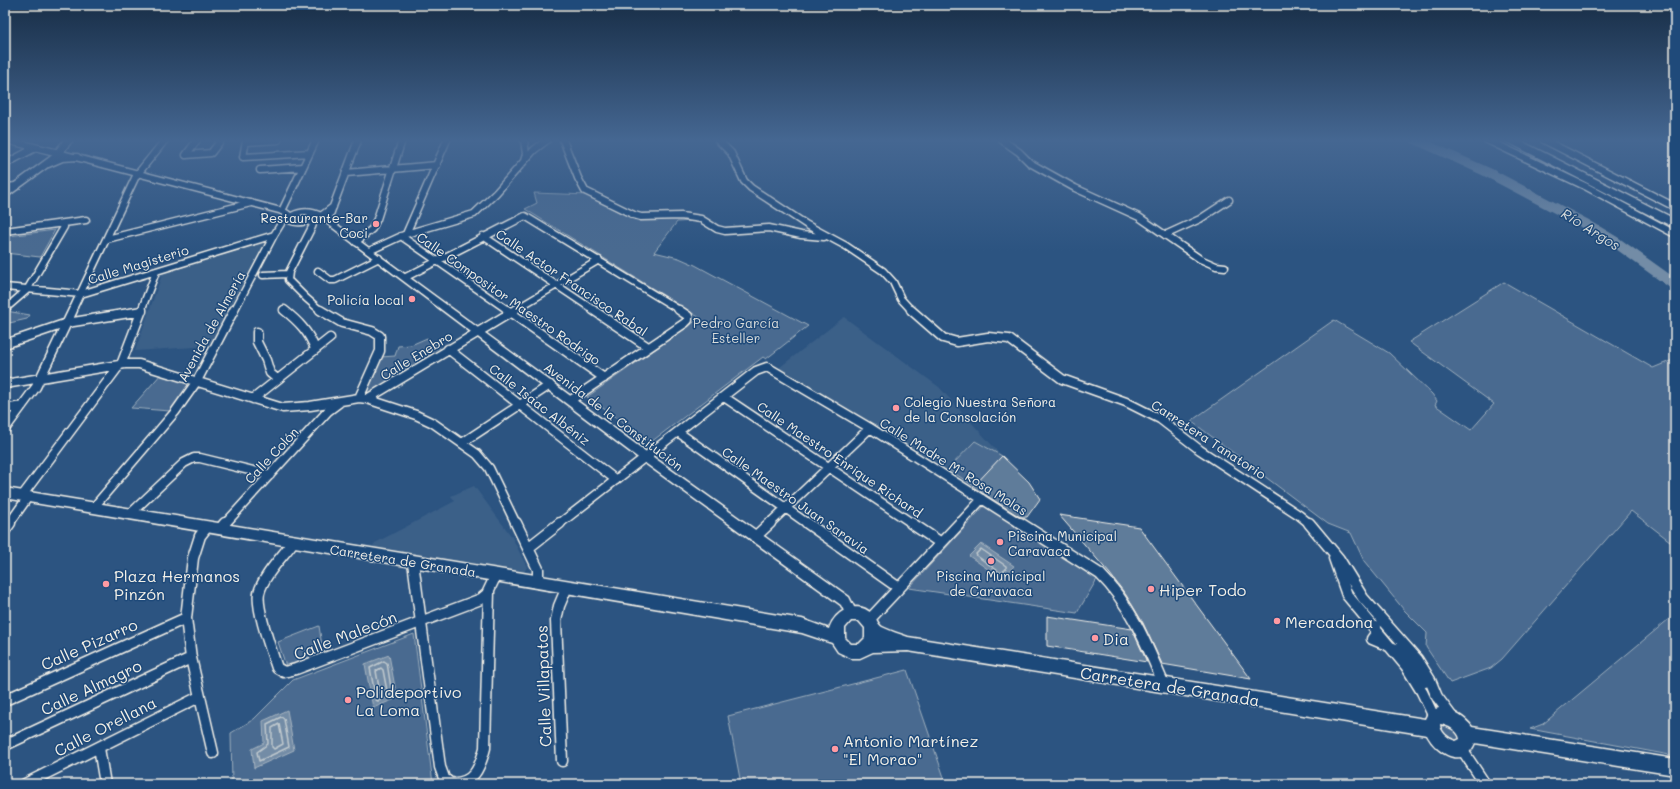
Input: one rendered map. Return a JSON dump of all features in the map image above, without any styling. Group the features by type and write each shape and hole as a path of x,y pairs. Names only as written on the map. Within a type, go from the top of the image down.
{"highway":[{"path":"1584,177 1675,224"},
{"path":"1601,177 1675,215"}],"main road":[{"path":"5,194 29,177"},
{"name":"Carretera de Granada","path":"5,493 836,632 844,648 851,650 857,650 871,632"},
{"path":"836,632 842,618 852,615"},
{"name":"Carretera de Granada","path":"852,615 858,615 871,632 908,644 1164,685 1432,724 1439,716 1455,720"},
{"path":"1455,720 1464,741"},
{"path":"1432,724 1433,733 1440,742 1452,748 1464,741 1675,767"}],"street":[{"path":"5,429 40,379 136,177"},
{"path":"150,177 251,203 286,214 307,212 327,220"},
{"path":"286,214 299,177"},
{"path":"327,220 345,177"},
{"path":"356,242 372,229 377,219 391,177"},
{"path":"403,235 431,177"},
{"path":"369,251 403,235 474,214 510,177"},
{"path":"578,177 585,191 641,217 681,216 701,220 717,229 725,231 769,228 801,235 827,237"},
{"name":"Carretera Tanatorio","path":"742,177 751,188 807,226 846,246 883,270 893,282 901,299 907,306 943,338 957,342 988,337 1009,340 1062,379 1078,386 1117,398 1148,413 1170,426 1200,450 1299,515 1310,524 1339,559 1348,574"},
{"path":"1055,177 1139,217 1200,259 1216,266 1224,267"},
{"path":"1566,177 1675,234"},
{"path":"1617,177 1675,206"},
{"path":"131,185 142,179 155,178"},
{"path":"5,187 18,186"},
{"path":"1165,235 1200,219 1229,200"},
{"path":"107,239 251,203"},
{"path":"306,221 312,217 307,212"},
{"path":"286,214 294,223 327,220"},
{"name":"Avenida de Almería","path":"93,508 175,412 197,381 286,214"},
{"path":"406,277 524,216 599,260 686,315 689,319 571,400"},
{"path":"5,231 86,220"},
{"path":"306,221 327,220"},
{"name":"Avenida de la Constitución","path":"327,220 406,277 645,457 844,601 852,615"},
{"path":"306,221 312,223 312,227 288,274 288,280 309,301 333,319 341,323 371,331 380,336 382,340 379,354 363,384 363,398"},
{"path":"5,309 27,290 64,227 64,224"},
{"name":"Calle Magisterio","path":"5,287 81,294 156,272 274,234"},
{"name":"Calle Compositor Maestro Rodrigo","path":"403,235 510,314 604,378"},
{"name":"Calle Actor Francisco Rabal","path":"483,236 648,347"},
{"path":"318,271 330,280 335,280 379,258"},
{"name":"Calle Enebro","path":"363,398 510,314 599,260"},
{"path":"5,530 25,496 120,365 126,354 156,272"},
{"path":"263,275 288,274"},
{"path":"284,310 308,331 315,349"},
{"path":"5,344 67,323 142,311"},
{"path":"257,332 257,342 266,360 270,373 277,379"},
{"path":"253,400 277,379 330,338"},
{"name":"Calle Isaac Albéniz","path":"448,349 616,480"},
{"path":"5,384 120,365 139,364 197,381 253,400 284,408 363,398 427,419 484,460 538,569 538,582"},
{"name":"Calle Madre Mª Rosa Molas","path":"724,397 756,371 765,367 775,371 870,428 1098,573 1108,580 1138,627 1164,685"},
{"path":"462,443 550,385"},
{"path":"528,548 724,397"},
{"name":"Calle Maestro Enrique Richard","path":"724,397 941,543"},
{"name":"Calle Colón","path":"213,753 191,658 186,618 193,558 200,536 213,528 270,475 328,412 343,400"},
{"path":"5,409 22,406"},
{"path":"755,537 870,428"},
{"name":"Calle Maestro Juan Saravia","path":"678,432 899,588"},
{"path":"130,514 184,463 191,459 200,458 270,475"},
{"path":"871,632 899,588 982,499"},
{"name":"Calle Malecón","path":"293,542 264,584 259,595 273,657 277,668 284,672 296,669 478,600 489,590 496,575"},
{"path":"1331,551 1347,595 1406,666 1416,681 1433,715 1432,724"},
{"path":"414,562 441,772 446,781 451,783 464,781 476,772 480,767 485,748 489,590"},
{"path":"1348,574 1354,593 1373,619 1376,630"},
{"path":"1348,574 1363,598 1417,659 1430,680 1437,697"},
{"name":"Calle Villapatos","path":"562,761 556,621 567,587"},
{"path":"478,600 484,601 488,605"},
{"name":"Calle Pizarro","path":"5,700 186,618"},
{"path":"1389,645 1406,655 1455,720"},
{"name":"Calle Almagro","path":"5,745 191,658"},
{"name":"Calle Orellana","path":"25,784 199,697"},
{"path":"1464,741 1485,784"},
{"path":"99,748 105,784"}],"shaded area":[{"path":"266,240 209,346 135,351 163,272"},
{"name":"Colegio Nuestra Señora de la Consolación","path":"844,317 939,387 1002,456 969,491 775,371"},
{"path":"474,486 512,537 527,567 523,574 371,549 375,543 455,501 451,496"}],"green space":[{"name":"Pedro García Esteller","path":"534,193 589,195 634,216 671,217 694,221 677,222 654,252 679,258 695,265 808,326 766,359 763,357 651,442 587,397 700,318 525,209 537,203"},
{"path":"55,230 40,257 5,253 5,238 9,236"},
{"path":"1504,282 1653,368 1675,359 1675,545 1631,511 1502,659 1491,668 1450,683 1426,647 1427,633 1404,610 1364,561 1351,533 1328,524 1191,421 1334,320 1389,353 1432,394 1437,401 1435,405 1471,430 1494,404 1409,342"},
{"path":"6,311 30,315 27,319 5,324"},
{"path":"427,338 442,350 368,394 363,393 381,357 395,356 398,346 411,345"},
{"path":"162,373 191,382 170,411 131,408"},
{"path":"975,441 1002,456 974,486 948,469"},
{"name":"Piscina Municipal Caravaca","path":"987,503 1100,574 1077,613 909,588"},
{"path":"1675,614 1675,756 1530,729 1543,724"},
{"path":"319,626 323,652 286,666 278,642"},
{"name":"Polideportivo La Loma","path":"414,634 433,784 232,784 231,733 254,719 293,680"},
{"name":"Antonio Martínez \"El Morao\"","path":"907,670 946,783 741,784 728,716"},
{"path":"1442,719 1465,737 1450,745 1435,723"}],"water":[{"name":"Piscina Municipal de Caravaca","path":"981,544 1014,566 1002,579 969,556"},
{"path":"389,655 397,698 373,708 365,664"},
{"path":"287,710 294,750 254,768 252,749 264,743 263,721"}],"building":[{"path":"1002,456 1029,482 1040,499 1027,517 1020,517 973,487"},
{"name":"Hiper Todo","path":"1059,515 1139,527 1251,679 1162,664 1143,623 1126,595 1110,574"},
{"name":"Dia","path":"1047,616 1132,629 1147,662 1047,646"}],"waterway":[{"name":"Río Argos","path":"1496,177 1584,223 1614,241 1675,285"}],"place":[{"name":"Restaurante-Bar Coci","path":"376,224"},
{"name":"Policía local","path":"412,299"},
{"name":"Colegio Nuestra Señora de la Consolación","path":"896,408"},
{"name":"Piscina Municipal Caravaca","path":"1000,542"},
{"name":"Piscina Municipal de Caravaca","path":"991,561"},
{"name":"Plaza Hermanos Pinzón","path":"106,584"},
{"name":"Hiper Todo","path":"1151,589"},
{"name":"Mercadona","path":"1277,621"},
{"name":"Dia","path":"1095,638"},
{"name":"Polideportivo La Loma","path":"348,700"},
{"name":"Antonio Martínez \"El Morao\"","path":"835,749"}]}
